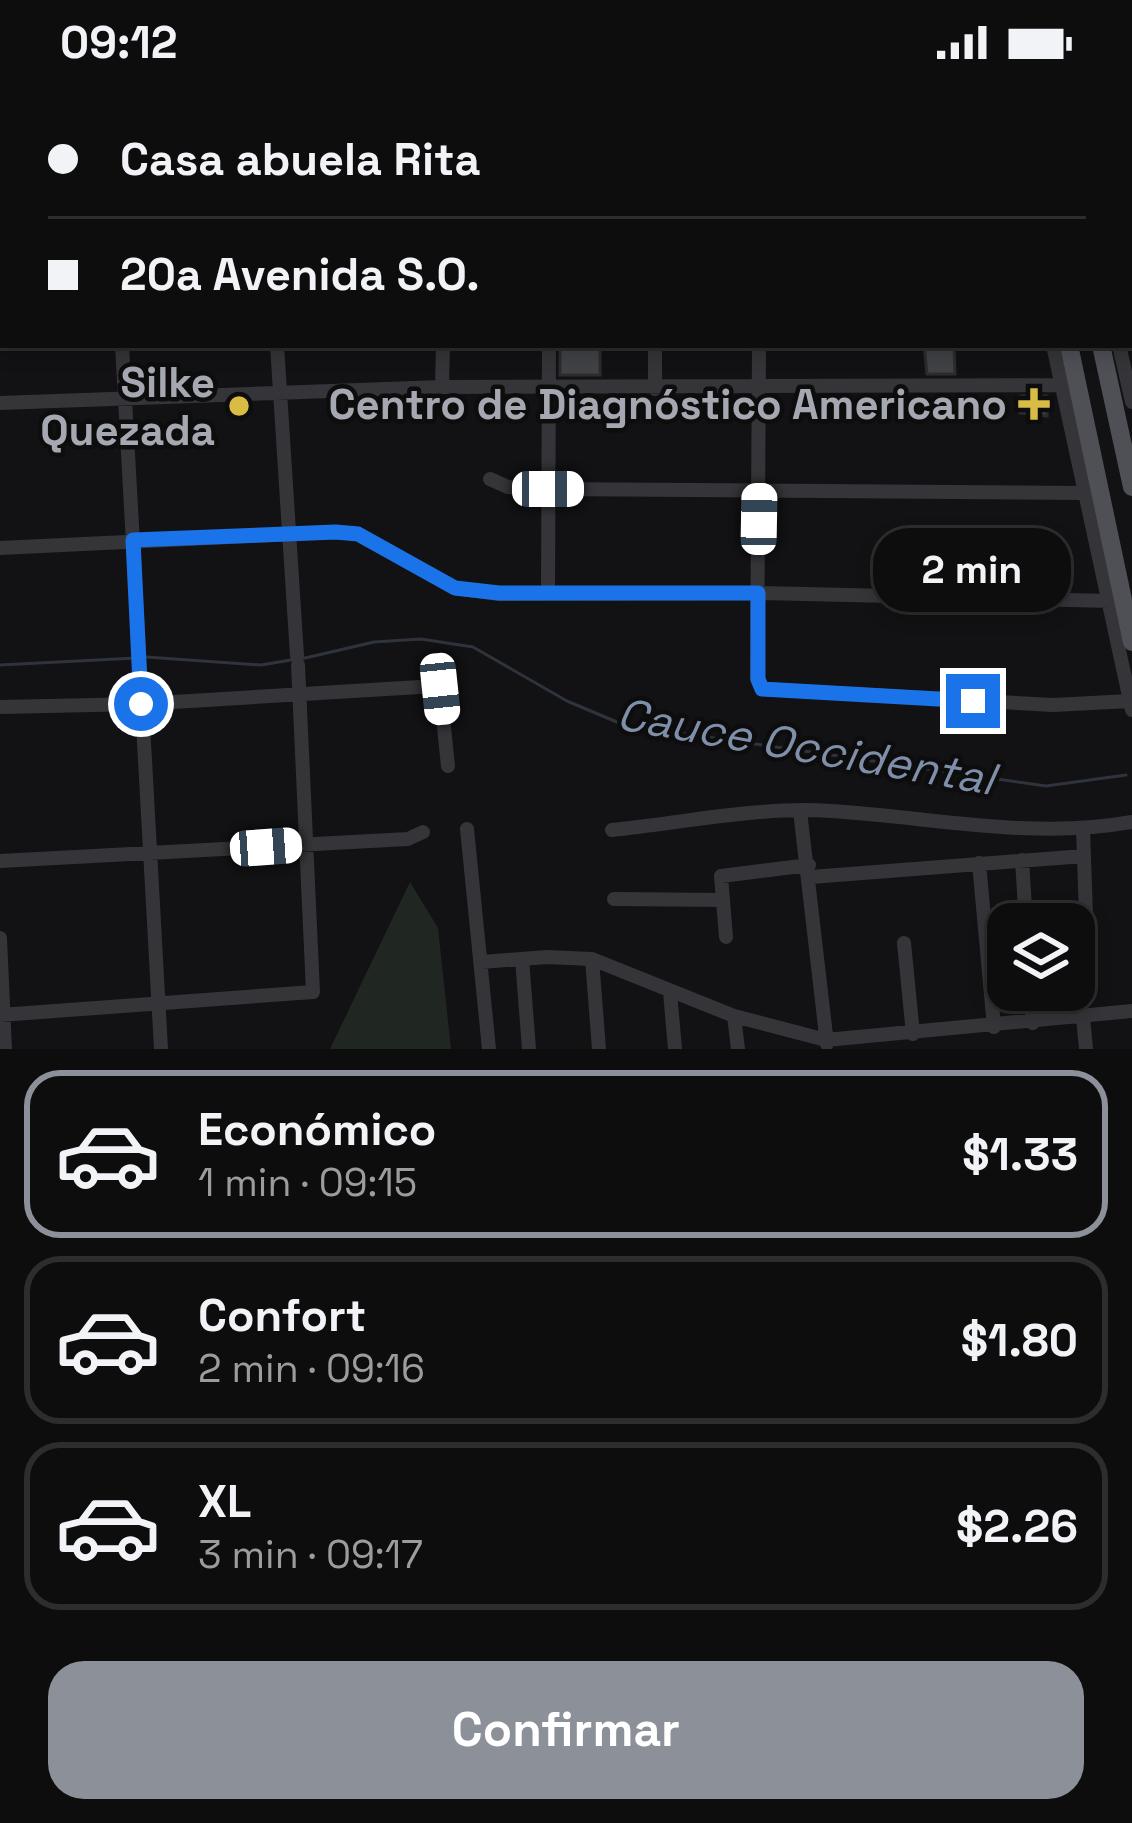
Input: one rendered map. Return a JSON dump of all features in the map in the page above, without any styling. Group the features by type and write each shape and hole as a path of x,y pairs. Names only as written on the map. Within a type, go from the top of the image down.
{"main road":[{"path":"1071,348 1132,642"},
{"path":"1102,348 1132,487"},
{"path":"1081,396 1105,575"}],"street":[{"path":"122,348 161,1049"},
{"path":"2,1015 311,993 299,695 277,348"},
{"path":"442,387 443,348"},
{"path":"548,592 549,348"},
{"path":"655,389 656,348"},
{"path":"759,348 759,686 767,691 1131,706 1054,348"},
{"path":"1120,348 1132,402"},
{"path":"0,403 442,387 1063,385"},
{"path":"1111,391 1132,442"},
{"path":"490,479 508,487 548,489 1087,493"},
{"path":"0,548 290,533 358,534 455,588 499,593 758,593 1111,602"},
{"path":"0,707 141,704 436,686 448,766"},
{"path":"800,811 827,1045"},
{"path":"612,830 800,811 1020,828 1083,829 1132,822"},
{"path":"467,829 489,1049"},
{"path":"1083,829 1086,903"},
{"path":"0,862 408,839 423,832"},
{"path":"726,938 721,876 1084,856"},
{"path":"1022,860 1025,903"},
{"path":"979,863 994,1027"},
{"path":"614,899 723,900"},
{"path":"0,938 5,1049"},
{"path":"904,944 913,1034"},
{"path":"522,959 529,1049"},
{"path":"482,962 592,959 734,1016 827,1045 1132,1011"},
{"path":"592,959 599,1049"},
{"path":"670,992 675,1049"},
{"path":"1032,1011 1033,1023"},
{"path":"734,1016 738,1049"},
{"path":"1083,1018 1086,1049"}],"shaded area":[{"path":"410,882 438,928 451,1049 330,1049"}],"building":[{"path":"560,348 600,348 600,375 560,375"},
{"path":"924,348 954,348 955,374 927,374"},
{"name":"Centro de Diagnóstico Americano","path":"1021,396 1047,396 1047,416 1020,413"}],"waterway":[{"name":"Cauce Occidental","path":"301,659 374,642 421,639 473,647 567,701 624,725 1046,786 1126,775"},
{"name":"Cauce Occidental","path":"146,657 261,665 291,660"},
{"name":"Cauce Occidental","path":"0,665 136,658"}],"place":[{"name":"Centro de Diagnóstico Americano","path":"1034,404"},
{"name":"Silke Quezada","path":"239,406"}],"route":[{"path":"141,704 133,540 336,532 358,534 455,588 499,593 758,593 762,689 973,701"}]}
